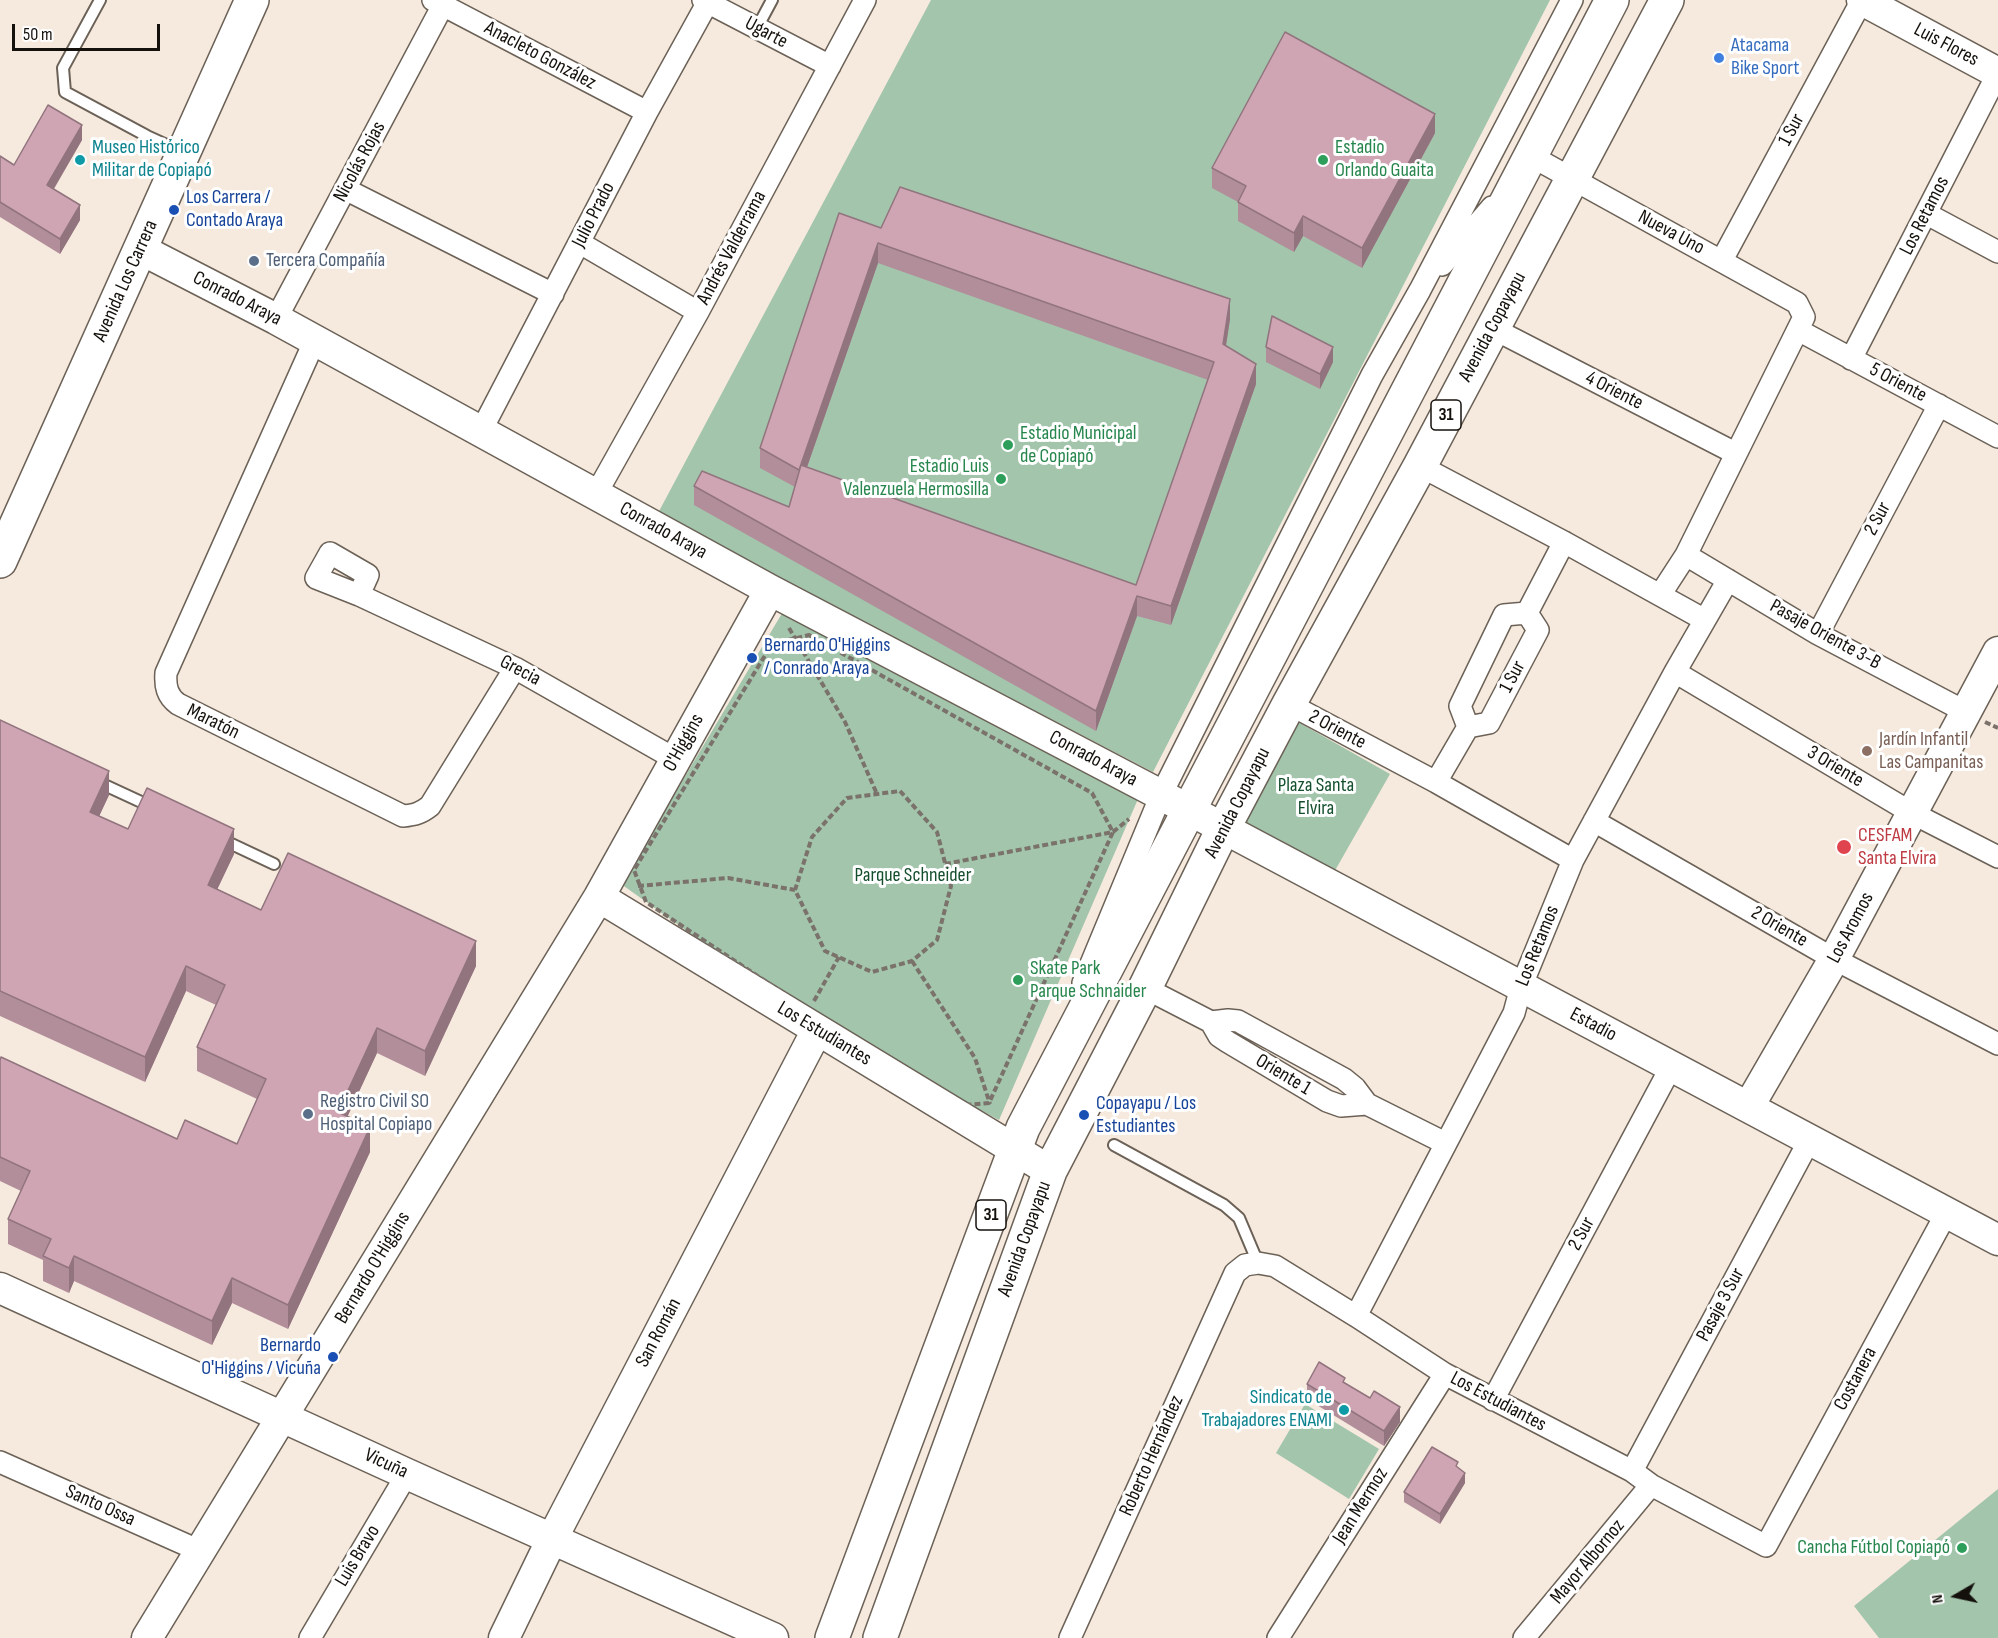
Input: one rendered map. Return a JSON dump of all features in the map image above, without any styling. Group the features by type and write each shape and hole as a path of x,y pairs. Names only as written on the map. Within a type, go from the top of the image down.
{"main road":[{"name":"Avenida Los Carrera","path":"0,561 252,0"},
{"name":"Avenida Copayapu","path":"832,1638 1019,1139 1612,0"},
{"name":"Avenida Copayapu","path":"880,1638 1050,1171 1145,988 1223,829 1420,466 1667,0"}],"street":[{"name":"Andrés Valderrama","path":"596,494 698,312 866,0"},
{"name":"Avenida Copayapu","path":"1019,1139 1161,795 1372,375 1420,290 1572,0"},
{"name":"Luis Flores","path":"1862,0 1998,73"},
{"name":"1 Sur","path":"1722,260 1862,0"},
{"name":"Ugarte","path":"707,1 830,66"},
{"name":"Julio Prado","path":"481,431 707,1"},
{"name":"Anacleto González","path":"438,3 647,112"},
{"name":"Nicolás Rojas","path":"276,318 345,189 438,3"},
{"name":"Los Retamos","path":"1851,358 1998,73"},
{"name":"Avenida Copayapu","path":"1420,290 1526,166"},
{"name":"Nueva Uno","path":"1526,166 1573,180 1722,260 1797,303 1801,323"},
{"path":"345,189 553,294"},
{"path":"1927,214 1998,252"},
{"path":"580,243 698,312"},
{"name":"Conrado Araya","path":"140,249 276,318 771,590 1189,810"},
{"path":"1660,595 1686,555 1801,323"},
{"name":"5 Oriente","path":"1801,323 1851,358 1998,437"},
{"name":"4 Oriente","path":"1492,328 1735,453"},
{"name":"Maratón","path":"315,340 166,673 165,683 170,696 178,704 403,816 419,814 430,806 515,668"},
{"name":"2 Sur","path":"1818,634 1938,405"},
{"path":"1420,466 1705,620"},
{"path":"1527,613 1564,542"},
{"name":"Pasaje Oriente 3-B","path":"1686,555 1818,634 1966,712"},
{"name":"Los Retamos","path":"1356,1316 1514,1013 1521,987 1573,860 1675,672 1728,580"},
{"name":"O'Higgins","path":"599,897 771,590"},
{"name":"Grecia","path":"359,595 515,668 675,759"},
{"name":"1 Sur","path":"1527,613 1538,630 1489,723 1467,727 1460,706 1504,615 1527,613"},
{"name":"Los Aromos","path":"1749,1106 1834,959 1998,651"},
{"name":"3 Oriente","path":"1675,672 1912,813 1998,857"},
{"name":"2 Oriente","path":"1289,704 1436,782 1573,860"},
{"path":"1436,782 1467,727"},
{"name":"Estadio","path":"1189,810 1998,1240"},
{"name":"2 Oriente","path":"1594,821 1834,959 1998,1044"},
{"name":"Los Estudiantes","path":"599,897 1019,1139 1050,1171"},
{"name":"Bernardo O'Higgins","path":"147,1638 599,897"},
{"name":"Oriente 1","path":"1145,988 1211,1022 1238,1021 1344,1079 1355,1088 1366,1104 1445,1143"},
{"name":"San Román","path":"504,1638 813,1020"},
{"name":"2 Sur","path":"1493,1400 1671,1067"},
{"name":"Pasaje 3 Sur","path":"1632,1471 1810,1139"},
{"name":"Costanera","path":"1766,1546 1947,1212"},
{"name":"Los Estudiantes","path":"1258,1263 1275,1266 1445,1374 1632,1471 1651,1485 1766,1546"},
{"name":"Roberto Hernández","path":"1070,1638 1235,1273 1245,1265 1258,1263"},
{"name":"Vicuña","path":"0,1288 773,1638"},
{"name":"Jean Mermoz","path":"1278,1638 1445,1374"},
{"name":"Santo Ossa","path":"0,1462 200,1551"},
{"name":"Luis Bravo","path":"310,1638 407,1474"},
{"name":"Mayor Albornoz","path":"1524,1638 1651,1485"}],"lane":[{"path":"100,0 63,68 65,92 147,136 183,152"},
{"path":"758,28 772,0"},
{"path":"84,776 158,810"},
{"path":"211,835 274,864"},
{"path":"1114,1145 1224,1204 1239,1218 1258,1263"}],"path":[{"path":"989,1103 954,1106 813,1020 646,902 634,870 772,644 809,634 1092,793 1113,832"},
{"path":"794,638 845,722 877,794"},
{"path":"900,791 937,832 945,864 951,886 937,940 912,961 872,972 825,951 795,890 812,837 847,798 900,791"},
{"path":"945,864 1113,832"},
{"path":"989,1103 1113,832"},
{"path":"640,886 728,878 795,890"},
{"path":"813,1020 839,957"},
{"path":"912,961 975,1058 989,1103"}],"green space":[{"name":"Estadio Municipal de Copiapó","path":"931,0 1550,0 1153,772 657,515"},
{"name":"Parque Schneider","path":"784,610 1138,799 999,1120 805,1015 621,884"},
{"name":"Plaza Santa Elvira","path":"1298,722 1390,774 1333,874 1242,821"},
{"path":"1305,1404 1379,1449 1349,1499 1276,1453"},
{"name":"Cancha Fútbol Copiapó","path":"1998,1489 1998,1638 1879,1638 1854,1606"}],"building":[{"name":"Estadio Orlando Guaita","path":"1285,32 1435,114 1362,248 1303,216 1294,233 1238,202 1246,186 1212,168"},
{"path":"48,105 82,125 47,185 80,205 60,239 0,202 0,156 14,165"},
{"path":"900,187 1230,299 1223,344 1256,364 1171,606 1137,596 1096,711 694,486 702,471 789,507 801,465 1136,585 1214,362 878,243 799,470 760,448 839,213 881,228"},
{"path":"1272,316 1333,347 1320,374 1266,347"},
{"path":"0,720 109,771 90,812 128,829 147,788 234,829 208,885 261,910 288,853 476,941 425,1051 377,1028 338,1112 370,1127 288,1305 232,1278 212,1321 74,1256 69,1268 43,1256 51,1239 8,1219 30,1171 0,1157 1,1057 177,1139 185,1120 237,1144 266,1079 197,1047 225,985 186,966 145,1057 0,991"},
{"path":"1319,1362 1345,1378 1343,1382 1370,1398 1374,1391 1400,1407 1384,1431 1307,1384"},
{"path":"1432,1447 1458,1462 1456,1466 1465,1473 1440,1514 1404,1492"}],"place":[{"name":"Atacama Bike Sport","path":"1719,58"},
{"name":"Museo Histórico Militar de Copiapó","path":"80,160"},
{"name":"Estadio Orlando Guaita","path":"1323,160"},
{"name":"Los Carrera / Contado Araya","path":"174,210"},
{"name":"Tercera Compañía","path":"254,261"},
{"name":"Estadio Municipal de Copiapó","path":"1008,445"},
{"name":"Estadio Luis Valenzuela Hermosilla","path":"1001,479"},
{"name":"Bernardo O'Higgins / Conrado Araya","path":"752,658"},
{"name":"Jardín Infantil Las Campanitas","path":"1867,751"},
{"name":"CESFAM Santa Elvira","path":"1844,847"},
{"name":"Skate Park Parque Schnaider","path":"1018,980"},
{"name":"Registro Civil SO Hospital Copiapo","path":"308,1114"},
{"name":"Copayapu / Los Estudiantes","path":"1084,1115"},
{"name":"Bernardo O'Higgins / Vicuña","path":"333,1357"},
{"name":"Sindicato de Trabajadores ENAMI","path":"1344,1410"},
{"name":"Cancha Fútbol Copiapó","path":"1962,1548"}]}
